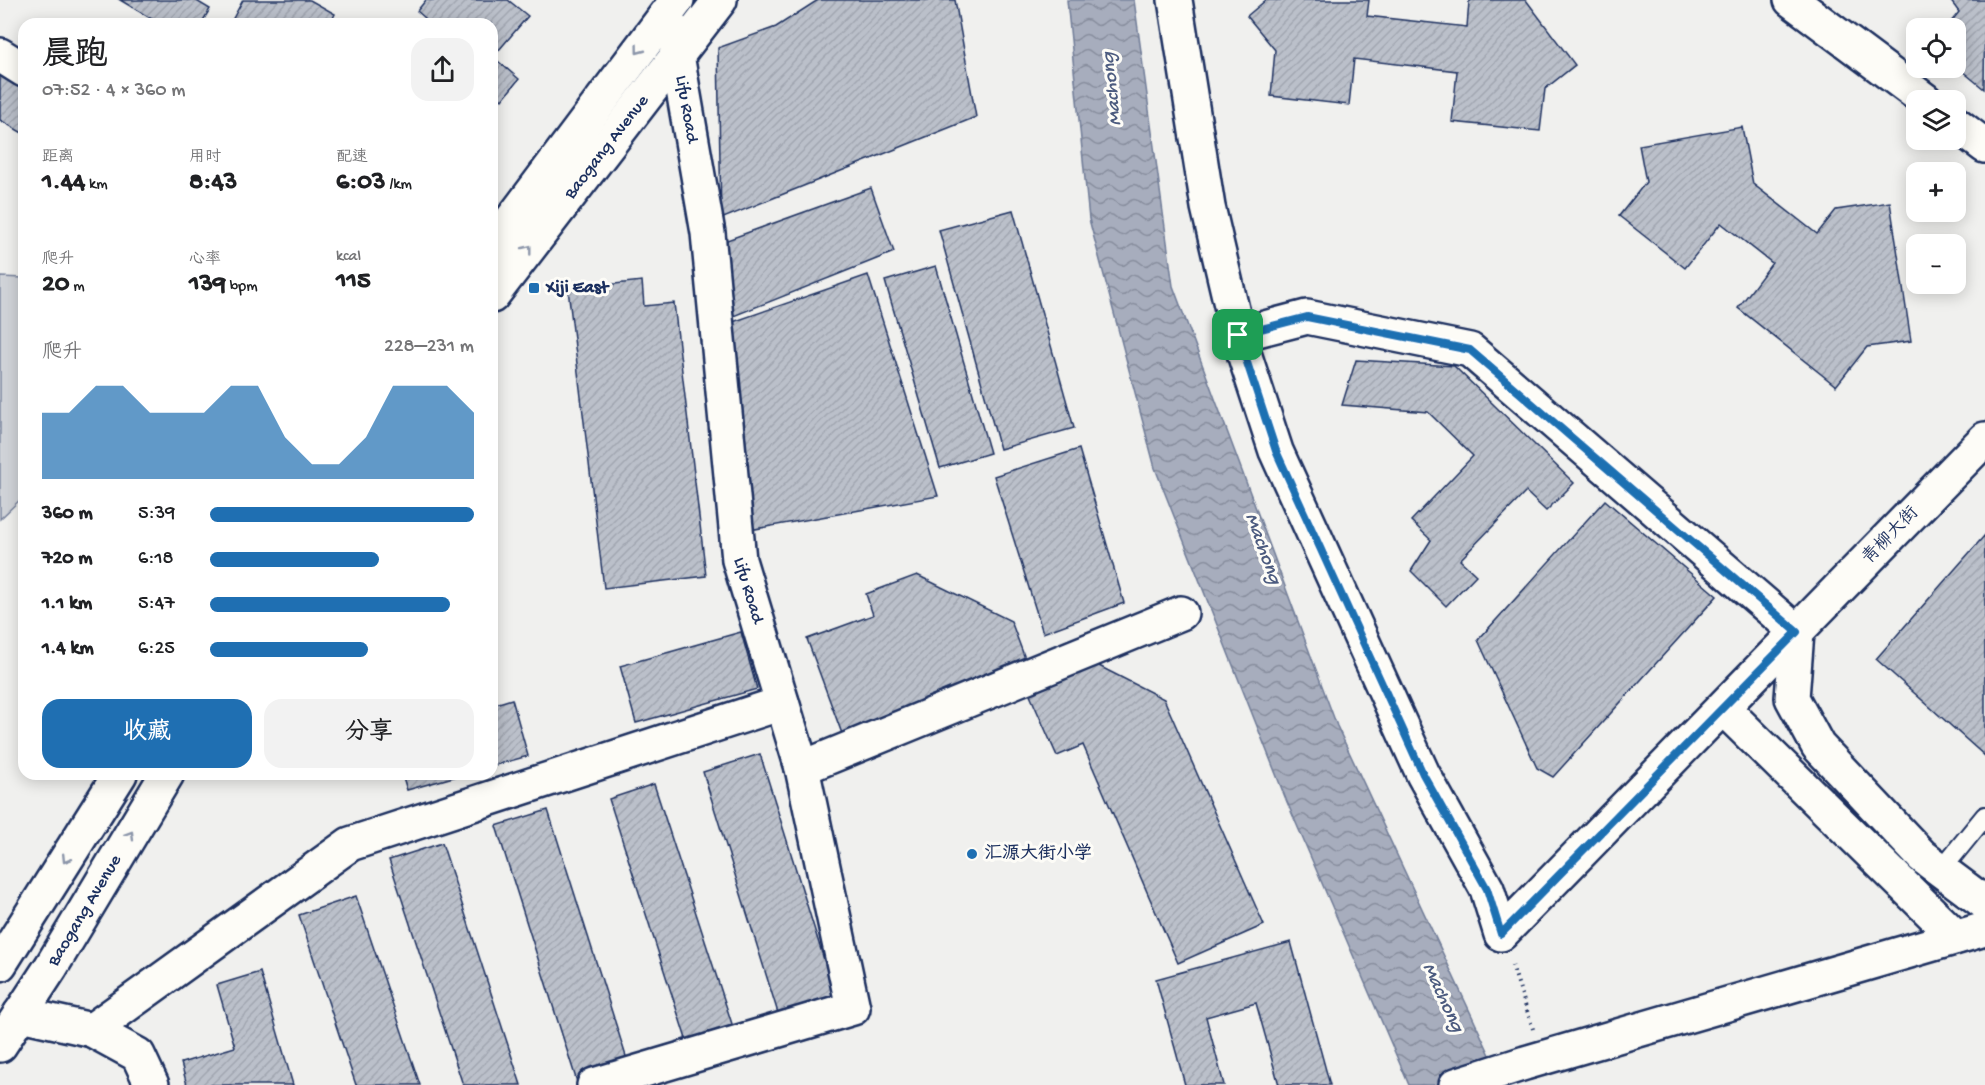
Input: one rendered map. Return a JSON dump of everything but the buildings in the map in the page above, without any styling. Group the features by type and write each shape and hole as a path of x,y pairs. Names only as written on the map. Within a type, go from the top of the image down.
{"street":[{"name":"Baogang Avenue","path":"498,288 720,0"},
{"path":"1175,0 1208,207 1238,335 1276,451 1423,774 1487,889 1501,934"},
{"path":"1791,0 1911,90"},
{"name":"Baogang Avenue","path":"498,238 675,1"},
{"name":"Lifu Road","path":"594,1085 853,1008 802,768 739,560 708,233 677,55 675,1"},
{"path":"0,55 18,66"},
{"path":"1966,132 1985,146"},
{"path":"1238,335 1307,317 1470,350 1797,632 1792,698 1818,746 1922,856 1985,903"},
{"name":"青柳大街","path":"1501,934 1985,439"},
{"path":"802,768 1181,614"},
{"path":"92,1030 350,844 782,703"},
{"path":"1723,708 1970,933"},
{"path":"0,964 116,780"},
{"name":"Baogang Avenue","path":"0,1045 163,780"},
{"path":"1456,1085 1970,933"},
{"path":"20,1014 92,1030 138,1055 152,1085"}],"lane":[{"path":"1941,870 1985,816"}],"path":[{"path":"1501,934 1534,1061"}],"shaded area":[{"path":"0,277 18,278 18,502 0,519"}],"water":[{"name":"Machong","path":"1067,0 1134,0 1173,286 1337,726 1504,1085 1409,1085 1287,802 1155,468 1089,219"}],"place":[{"name":"Xiji East","path":"534,288"},
{"name":"汇源大街小学","path":"972,854"}],"route":[{"path":"1307,317 1470,350 1797,632 1501,934 1487,889 1423,774 1276,451 1238,335 1307,317"}]}
